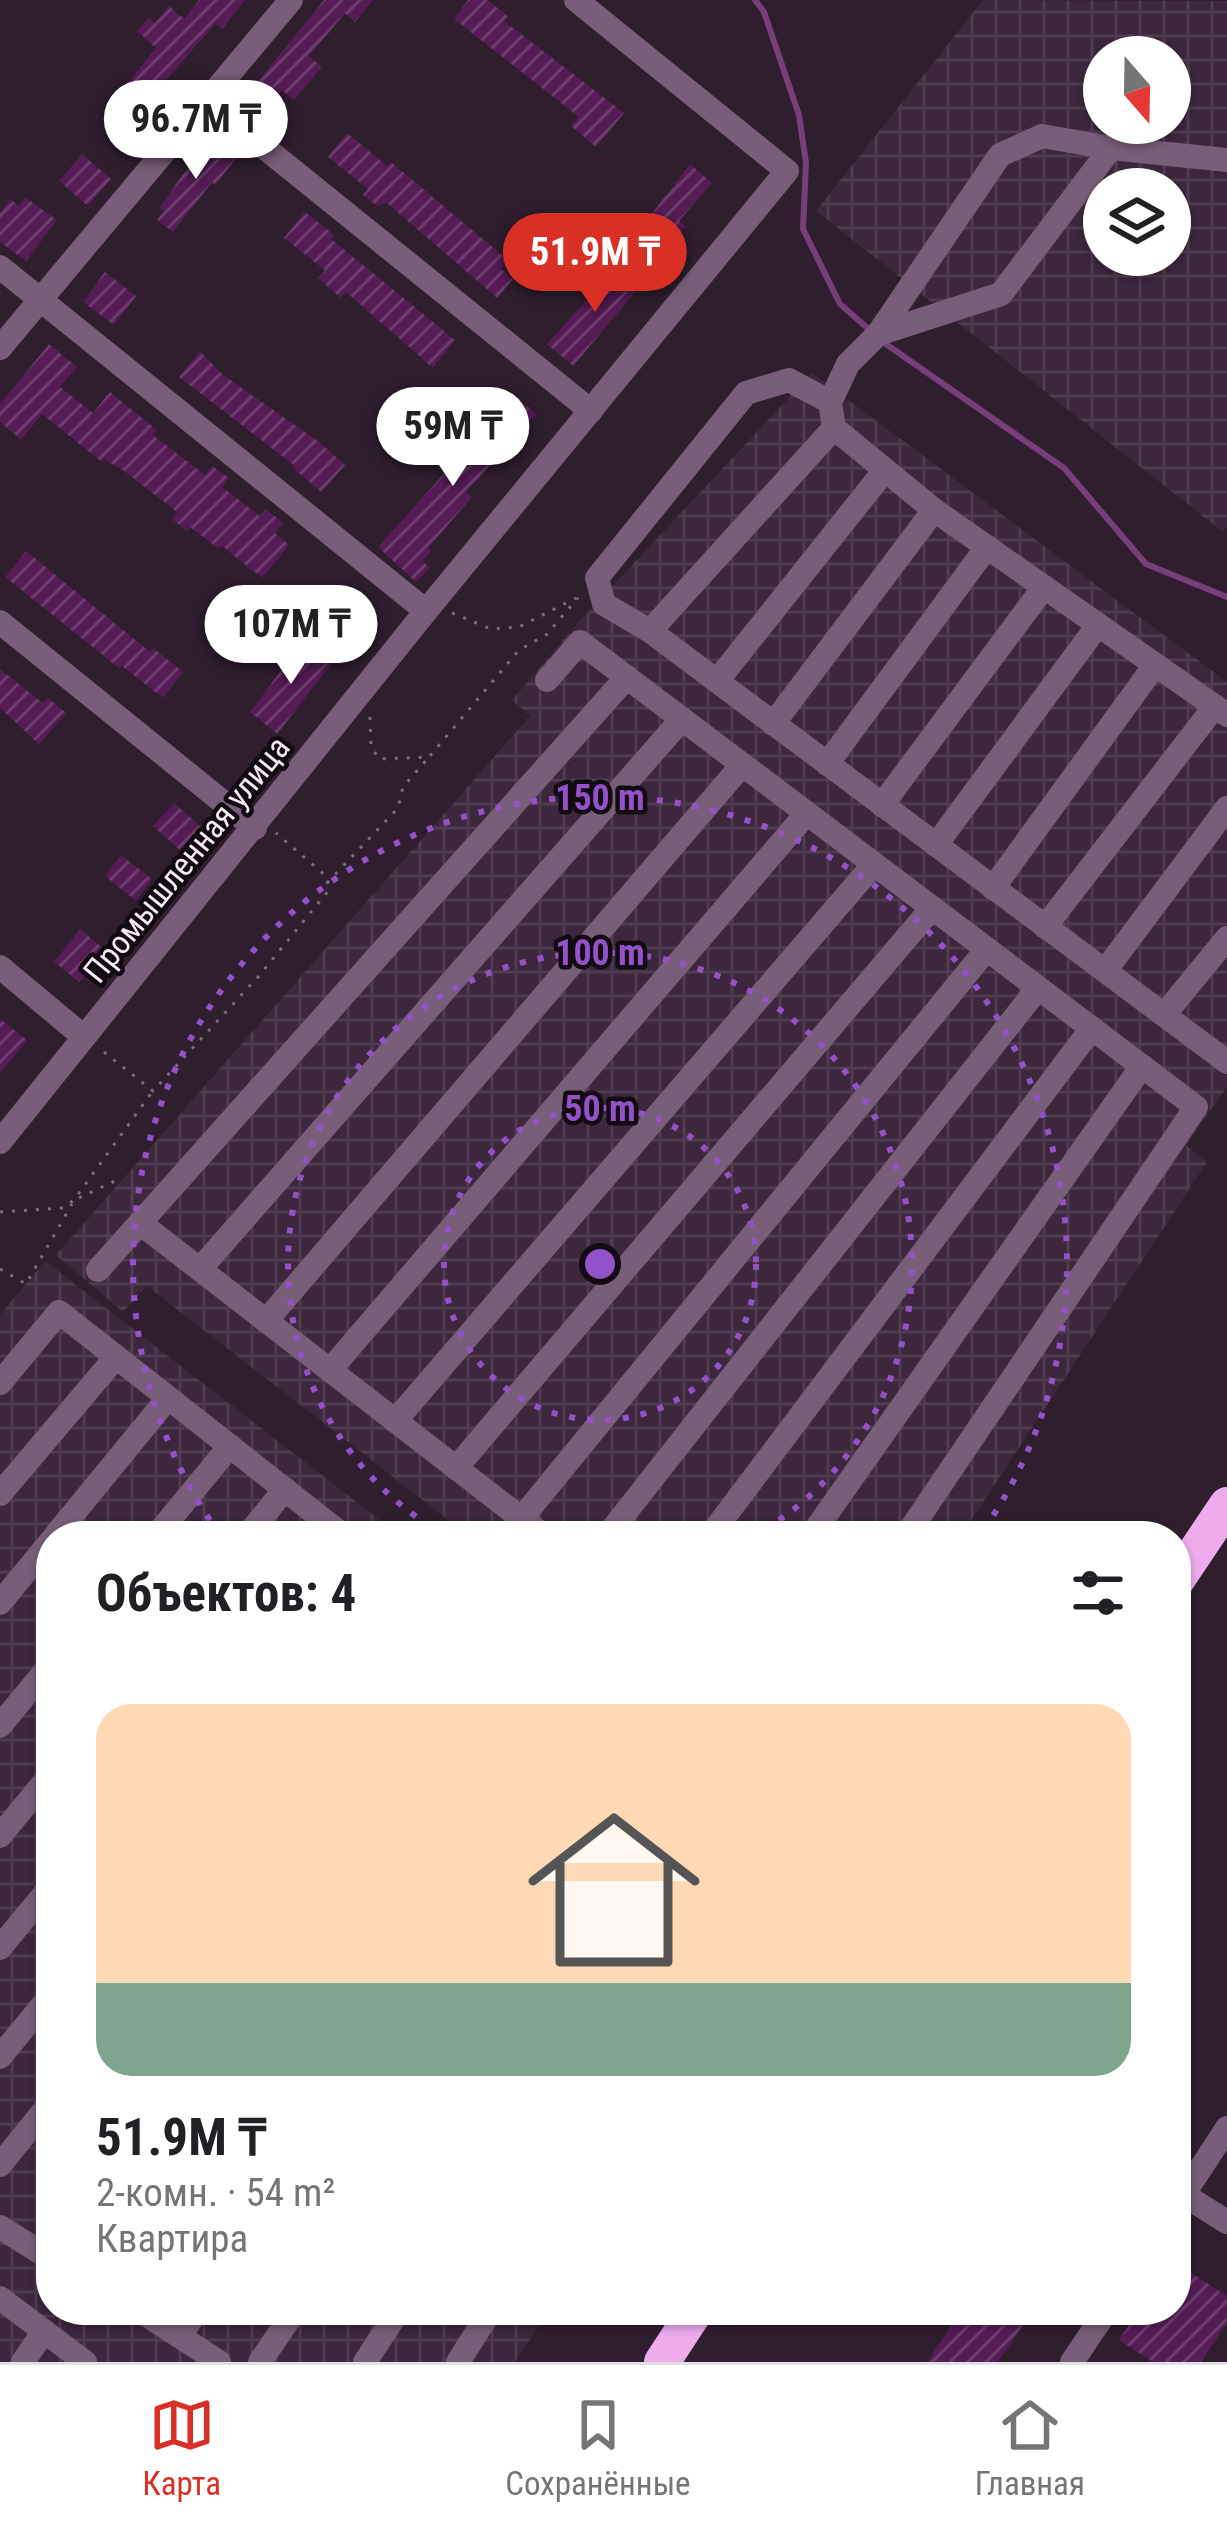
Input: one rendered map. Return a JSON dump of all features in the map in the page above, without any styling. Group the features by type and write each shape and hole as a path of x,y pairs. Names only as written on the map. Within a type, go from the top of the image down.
{"highway":[{"path":"1191,1558 1227,1504"},
{"path":"662,2362 686,2325"}],"lane":[{"path":"0,348 290,0"},
{"name":"Промышленная улица","path":"0,1142 787,171 576,0"},
{"path":"208,102 591,411"},
{"path":"1045,927 1221,711 934,510 834,428 830,402 848,364 878,334 1000,154 1042,136 1227,160"},
{"path":"878,334 1001,294 1111,148"},
{"path":"0,267 429,608"},
{"path":"830,402 789,380 746,393 597,578 604,604 717,681 1227,1063"},
{"path":"650,632 834,428"},
{"path":"717,681 885,470"},
{"path":"773,724 934,510"},
{"path":"827,764 987,547"},
{"path":"882,805 1044,587"},
{"path":"0,622 258,824"},
{"path":"936,845 1099,625"},
{"path":"547,680 580,642 1196,1107 916,1521"},
{"path":"993,888 1155,665"},
{"path":"98,1270 627,677"},
{"path":"200,1269 682,719"},
{"path":"266,1321 742,765"},
{"path":"1105,971 1227,808"},
{"path":"330,1370 806,813"},
{"path":"395,1421 874,864"},
{"path":"456,1468 932,908"},
{"path":"1164,1015 1227,938"},
{"path":"521,1519 987,949"},
{"path":"0,967 85,1036"},
{"path":"619,1521 1038,988"},
{"path":"721,1521 1091,1028"},
{"path":"822,1521 1142,1066"},
{"path":"140,1222 524,1521"},
{"path":"0,1383 59,1312 324,1521"},
{"path":"0,1494 116,1357"},
{"path":"68,1521 168,1398"},
{"path":"168,1521 230,1446"},
{"path":"259,1521 285,1490"},
{"path":"0,1604 36,1560"},
{"path":"0,1726 36,1682"},
{"path":"0,1836 36,1792"},
{"path":"0,1948 36,1904"},
{"path":"0,2057 36,2013"},
{"path":"0,2165 36,2121"},
{"path":"1191,2183 1227,2128"},
{"path":"1191,2159 1211,2153"},
{"path":"1191,2205 1227,2222"},
{"path":"0,2227 36,2243"},
{"path":"0,2298 85,2362"},
{"path":"164,2325 219,2362"},
{"path":"180,2335 187,2325"},
{"path":"260,2362 285,2325"},
{"path":"365,2362 389,2325"},
{"path":"458,2362 481,2325"},
{"path":"1072,2362 1097,2325"},
{"path":"22,2362 44,2331"}],"path":[{"path":"328,883 398,808 403,787 520,650 546,635 579,596 520,627 491,629 429,608"},
{"path":"368,685 371,746 380,759 429,757"},
{"path":"0,1269 26,1284 74,1200 153,1091 329,890 326,876 258,824"},
{"path":"85,1036 153,1091"},
{"path":"0,1212 62,1208 116,1181"}],"shaded area":[{"path":"983,0 1227,1 1227,527 1223,532 816,211"},
{"path":"812,373 1227,682 1227,1087 1186,1145 1207,1162 971,1521 450,1521 147,1286 123,1312 56,1255 530,716 512,700 575,626"},
{"path":"45,1261 382,1521 36,1521 36,2325 539,2325 515,2362 0,2362 0,1315"}],"building":[{"path":"199,0 245,0 222,29 216,23 166,80 173,86 146,118 118,94 156,48 137,31 149,18 155,23 169,6 184,19"},
{"path":"324,0 373,0 355,22 345,13 309,56 322,67 294,100 282,90 263,113 242,96"},
{"path":"468,0 487,0 508,16 504,21 624,113 596,147 571,126 579,117 454,19"},
{"path":"347,133 387,166 391,162 508,260 501,269 513,279 497,298 387,203 377,206 363,195 368,189 328,157"},
{"path":"211,135 237,157 173,232 157,220 164,211 159,208"},
{"path":"82,154 111,179 88,206 59,181"},
{"path":"690,164 712,183 679,221 686,226 665,253 638,232"},
{"path":"25,197 57,220 26,261 0,242 0,212 10,199 19,206"},
{"path":"305,212 334,235 331,239 455,340 433,368 346,292 341,298 318,278 325,270 284,238"},
{"path":"619,264 642,284 573,366 547,344"},
{"path":"105,272 136,296 114,325 83,302"},
{"path":"49,344 77,367 60,387 93,413 110,392 157,430 153,435 205,475 212,466 229,478 222,487 260,516 266,509 283,523 275,533 289,545 262,578 222,546 219,549 190,527 187,531 172,519 177,512 42,414 21,440 0,422 0,404"},
{"path":"200,351 223,375 345,465 321,492 295,466 179,377"},
{"path":"514,394 536,414 466,492 472,497 428,548 431,551 422,561 430,568 416,582 378,547 450,467 447,465 478,428 481,431"},
{"path":"26,551 150,652 153,648 183,672 163,698 5,577"},
{"path":"304,640 331,664 277,734 250,712"},
{"path":"0,669 43,703 48,698 66,713 39,744 0,708"},
{"path":"174,803 201,827 181,851 153,826"},
{"path":"121,855 152,879 136,901 105,876"},
{"path":"80,929 105,950 79,982 54,962"},
{"path":"0,1019 27,1040 0,1073"},
{"path":"1191,2273 1227,2296 1227,2323 1201,2362 1153,2362 1119,2340 1129,2325 1191,2325"},
{"path":"952,2325 1023,2325 998,2362 927,2362"}],"waterway":[{"path":"755,0 764,12 799,115 806,163 803,229 840,304 873,333"},
{"path":"883,342 1064,468 1146,564 1227,597"}]}
